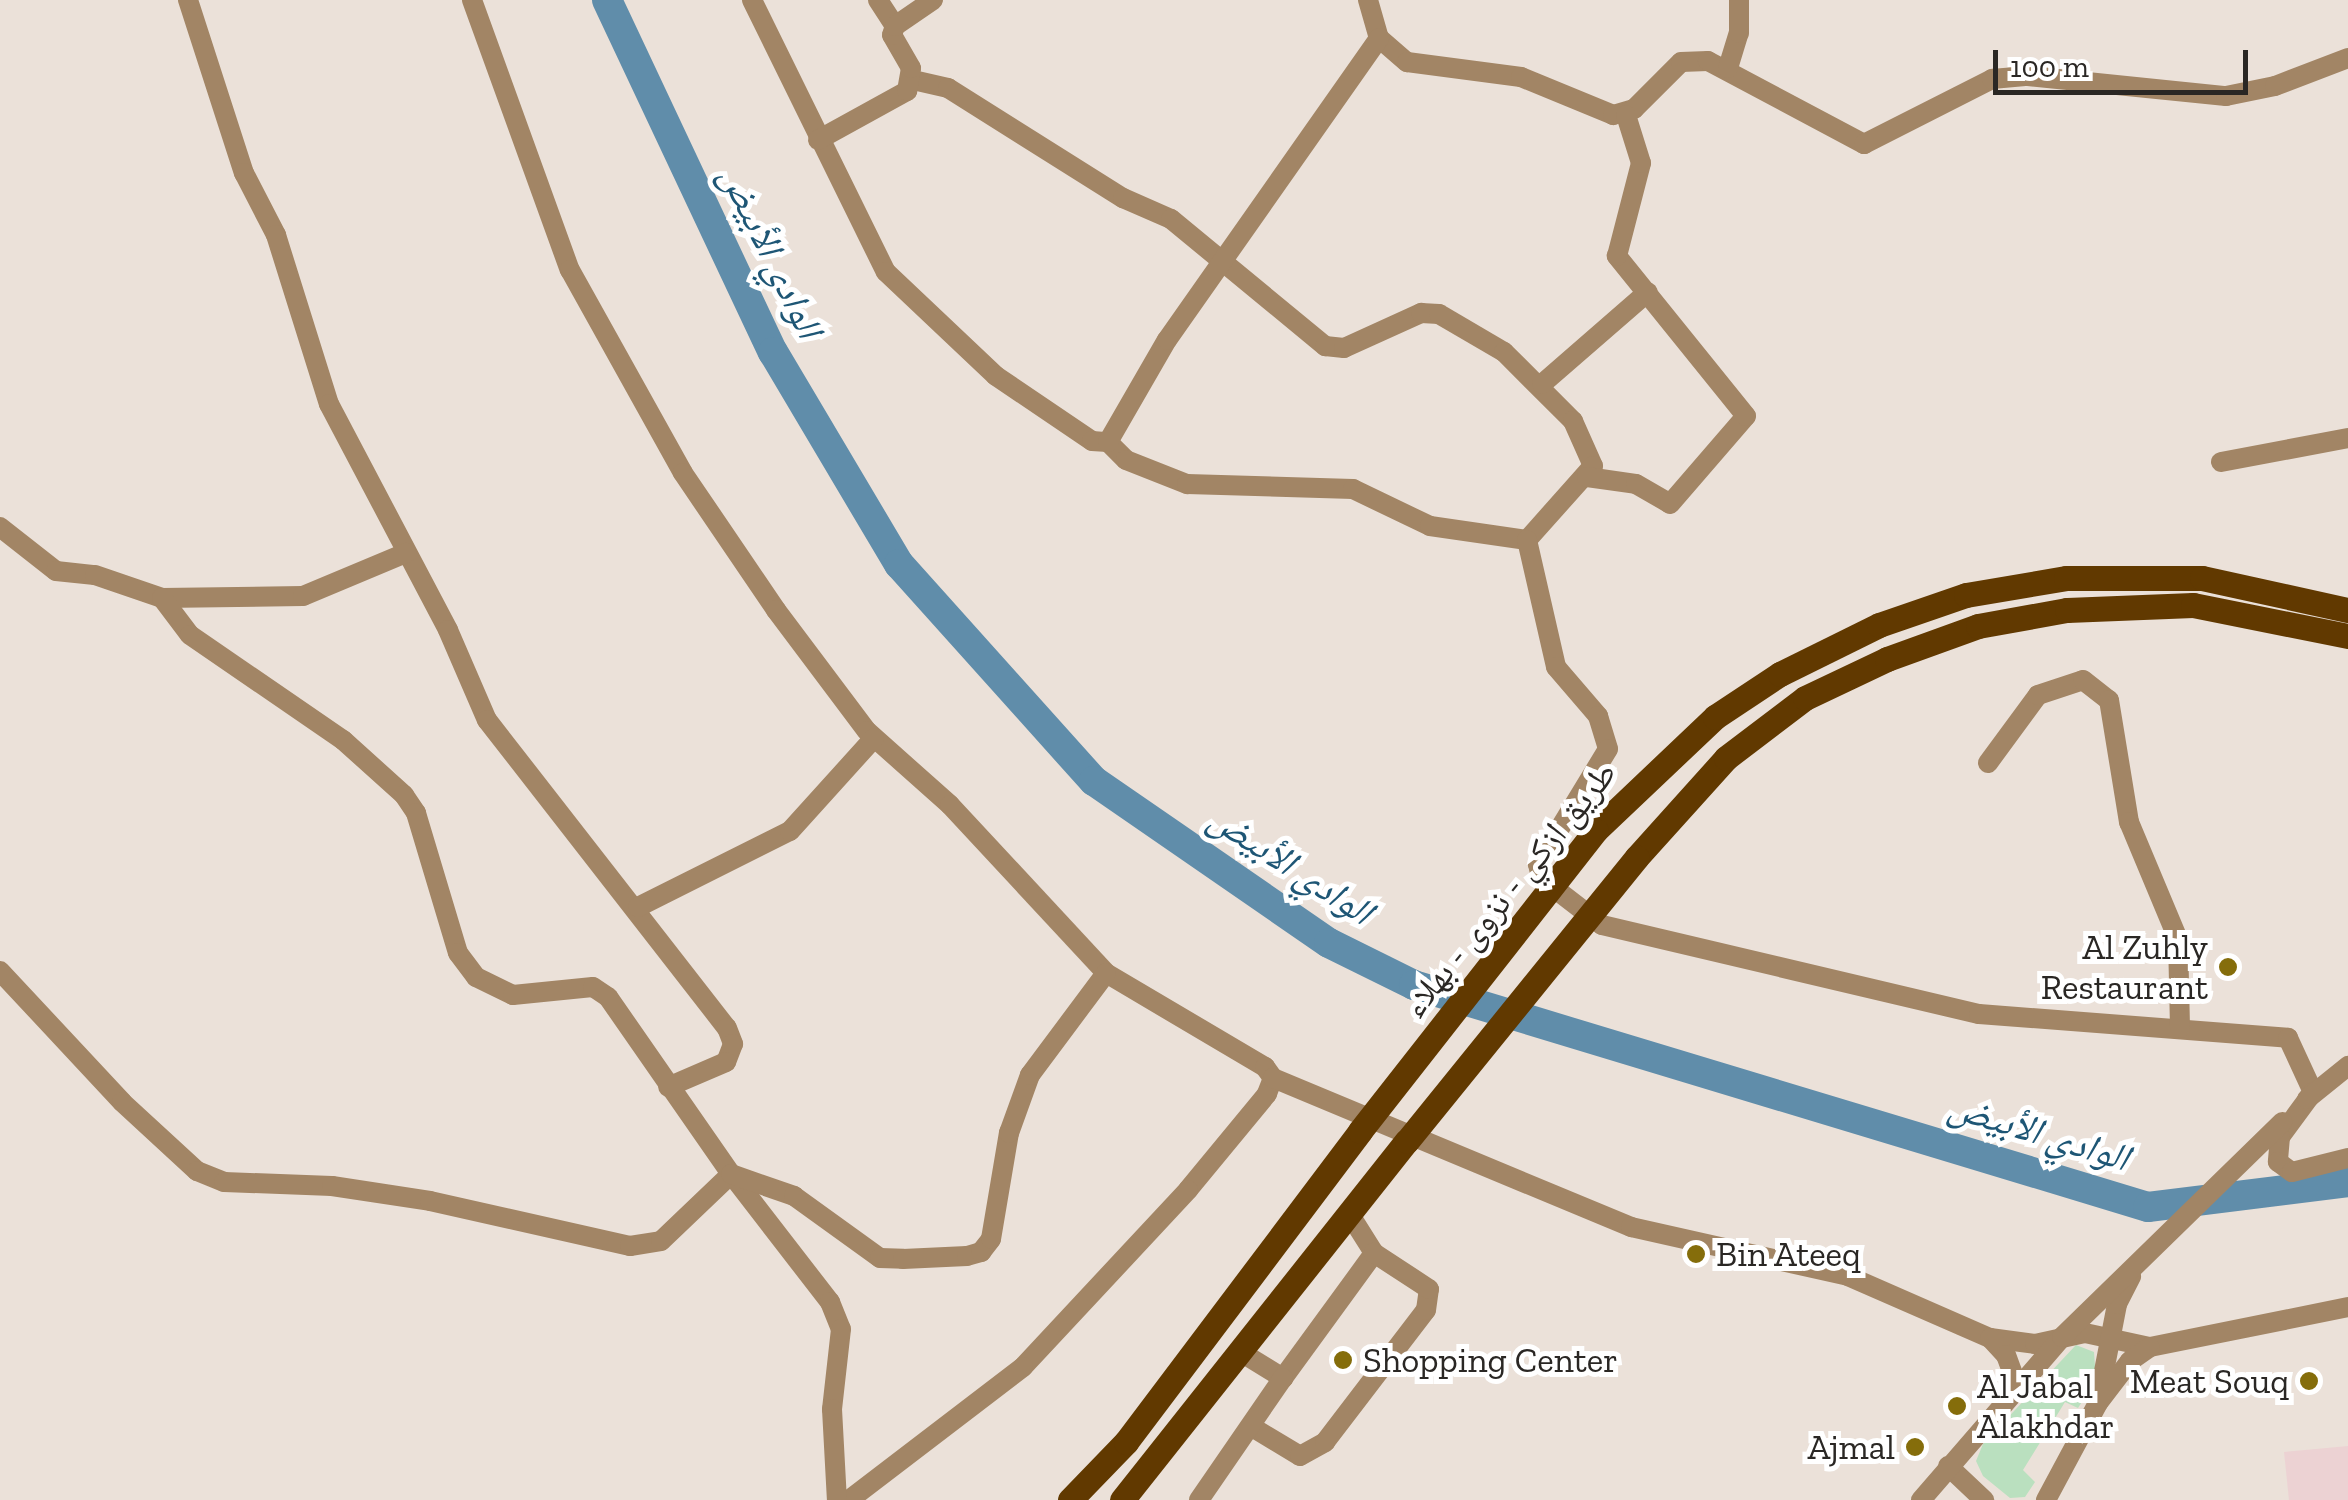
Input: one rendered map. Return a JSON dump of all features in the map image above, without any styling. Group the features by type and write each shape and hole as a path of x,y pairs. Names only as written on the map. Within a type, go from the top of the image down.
{"main road":[{"name":"طريق ازكي - نزوى - بهلاء","path":"1070,1500 1126,1442 1360,1131 1596,830 1714,716 1780,674 1879,626 1966,595 2066,578 2202,578 2348,610"},
{"path":"1122,1500 1150,1472 1240,1351 1636,857 1726,758 1805,698 1887,658 1978,626 2106,606 2193,605 2348,636"},
{"path":"1145,1500 1150,1472"}],"street":[{"path":"188,0 230,136 276,236 329,404 505,752 638,907 734,1044 726,1062 668,1087"},
{"path":"472,0 538,197 588,306 728,544 874,738 950,804 1106,973 1265,1066 1273,1078 1631,1227 1848,1276 1990,1338 2035,1344 2085,1333 2110,1342 2150,1348 2348,1307"},
{"path":"752,0 886,272 996,376 1092,441 1108,442 1126,460 1188,484 1352,489 1430,526 1527,540"},
{"path":"818,140 907,91 913,80 895,26 878,0"},
{"path":"895,26 933,0"},
{"path":"1728,68 1739,0"},
{"path":"1374,5 1379,38 1407,62 1521,77 1626,115"},
{"path":"1108,442 1167,340 1379,38"},
{"path":"1626,115 1681,62 1728,68 1843,138 1864,144 1992,78 2028,76 2226,96 2275,86 2348,58"},
{"path":"913,80 970,99 1225,258 1325,346 1344,348 1422,313 1439,314 1504,352 1542,384 1581,431 1592,456 1587,477 1527,540"},
{"path":"1587,477 1636,484 1670,504 1744,424 1743,406 1648,292 1615,245 1640,189 1642,163 1626,115"},
{"path":"1542,384 1648,292"},
{"path":"2222,462 2348,438"},
{"path":"0,527 56,571 95,575 162,598 302,596 406,553"},
{"path":"1527,540 1556,667 1598,716 1608,749 1538,864 1542,878 1602,926 1980,1014 2288,1038 2314,1092"},
{"path":"162,598 190,634 343,740 404,794 416,813 458,953 476,977 513,995 593,987 608,997 730,1174 830,1302 841,1329 832,1408 837,1500"},
{"path":"1988,763 2038,696 2083,680 2108,700 2130,822 2178,939 2180,1028"},
{"path":"638,907 777,840 874,738"},
{"path":"0,971 135,1114 197,1172 224,1182 332,1186 430,1201 630,1246 661,1240 730,1174"},
{"path":"730,1174 794,1196 880,1258 981,1252 991,1239 1009,1133 1030,1075 1106,973"},
{"path":"1921,1500 2062,1337 2314,1092 2347,1067"},
{"path":"848,1500 1023,1367 1188,1190 1267,1094 1273,1078"},
{"path":"2314,1092 2280,1137 2278,1162 2292,1172 2348,1158"},
{"path":"1252,1428 1300,1456 1325,1442 1426,1310 1429,1289 1374,1253 1350,1215"},
{"path":"2098,1403 2124,1287 2152,1246"},
{"path":"1198,1500 1374,1253"},
{"path":"1990,1338 2006,1355 2016,1386"},
{"path":"2046,1500 2098,1403 2130,1361 2150,1348"},
{"path":"1240,1351 1283,1378"},
{"path":"1948,1466 1984,1500"}],"shaded area":[{"path":"2348,1446 2348,1500 2289,1500 2284,1452"}],"green space":[{"path":"2076,1345 2094,1352 2096,1380 2078,1408 2065,1402 2023,1470 2035,1482 2025,1497 2010,1498 1983,1476 1976,1461 1983,1444"}],"waterway":[{"name":"الوادي الأبيض","path":"607,0 773,352 899,564 1094,781 1329,943 1414,985 2148,1207 2348,1182"}],"place":[{"name":"Al Zuhly Restaurant","path":"2228,967"},
{"name":"Bin Ateeq","path":"1696,1254"},
{"name":"Shopping Center","path":"1343,1360"},
{"name":"Meat Souq","path":"2309,1381"},
{"name":"Al Jabal Alakhdar","path":"1957,1406"},
{"name":"Ajmal","path":"1915,1447"}]}
